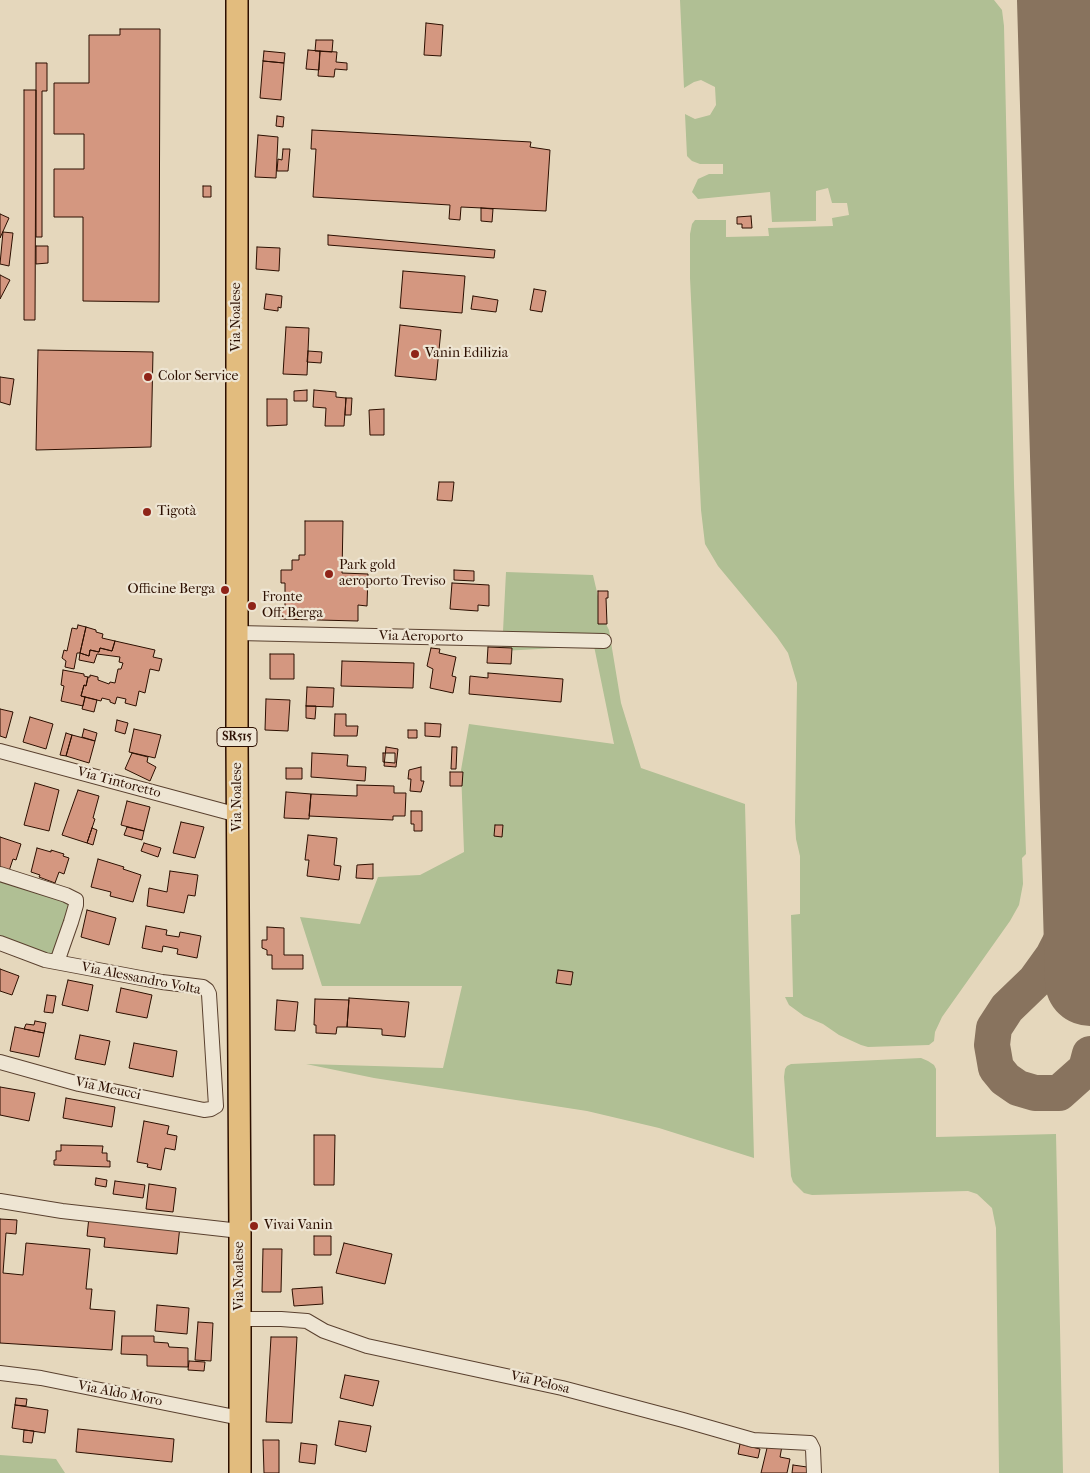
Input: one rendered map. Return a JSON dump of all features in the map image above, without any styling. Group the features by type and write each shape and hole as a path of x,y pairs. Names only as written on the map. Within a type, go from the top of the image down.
{"main road":[{"name":"Via Noalese","path":"237,0 240,1473"}],"street":[{"name":"Via Aeroporto","path":"238,633 604,641"},
{"name":"Via Tintoretto","path":"0,751 238,815"},
{"path":"0,874 76,900 71,922 57,962"},
{"name":"Via Alessandro Volta","path":"0,943 45,960 162,982 203,987 207,990 209,994 216,1106"},
{"name":"Via Meucci","path":"0,1062 79,1084 204,1110 216,1106"},
{"path":"216,1106 240,1109"},
{"path":"0,1201 62,1211 240,1230"},
{"name":"Via Pelosa","path":"240,1319 307,1321 324,1331 367,1346 562,1388 753,1440 810,1443 813,1449 814,1473"},
{"name":"Via Aldo Moro","path":"0,1373 40,1378 240,1418"}],"green space":[{"path":"680,0 994,0 1002,10 1004,26 1014,484 1026,854 1022,858 1023,884 1019,905 1010,921 942,1017 935,1032 934,1041 929,1045 868,1047 861,1045 804,1016 789,1005 785,997 793,997 791,915 800,914 800,856 795,822 797,683 788,653 718,566 705,544 701,510 690,278 690,234 695,220 726,220 726,237 769,236 768,228 833,226 832,218 849,215 847,203 832,203 828,188 816,191 816,221 772,222 770,192 698,199 692,192 698,179 709,174 723,174 723,164 700,164 692,161 687,156 685,114 695,119 710,115 716,105 715,87 701,80 684,88"},
{"path":"506,572 593,575 603,618 609,630 621,703 641,768 745,804 754,1158 659,1128 587,1111 374,1078 306,1064 443,1068 462,986 322,986 300,917 360,924 378,877 420,875 464,852 461,770 469,724 614,744 594,646 502,651"},
{"path":"0,880 68,902 73,906 54,958 0,938"},
{"path":"921,1058 934,1065 936,1069 936,1137 1056,1134 1063,1473 999,1473 996,1228 992,1208 977,1194 968,1191 812,1195 804,1193 793,1182 784,1077 787,1066 791,1064"},
{"path":"0,1455 56,1459 65,1473 0,1473"}],"building":[{"path":"426,23 443,25 441,56 424,55"},
{"path":"120,29 160,29 159,302 83,301 83,217 54,217 54,169 84,169 84,134 54,134 54,83 89,83 89,35 120,35"},
{"path":"316,40 333,40 332,52 315,51"},
{"path":"308,50 320,51 319,70 306,69"},
{"path":"264,51 285,53 284,63 263,61"},
{"path":"320,51 337,52 336,62 347,63 347,70 335,69 334,77 318,76"},
{"path":"263,61 284,63 281,100 260,98"},
{"path":"36,63 47,63 47,91 42,91 42,237 36,237"},
{"path":"24,90 36,90 35,320 24,320"},
{"path":"277,116 284,117 283,127 276,126"},
{"path":"312,130 531,142 530,147 550,150 546,211 461,207 460,220 449,219 450,205 313,197 316,149 311,149"},
{"path":"258,135 278,137 276,178 255,177"},
{"path":"283,149 290,149 288,171 277,171 278,159 282,160"},
{"path":"203,186 211,186 211,197 203,197"},
{"path":"481,208 493,209 492,222 481,221"},
{"path":"0,214 9,218 0,238"},
{"path":"751,216 752,228 742,228 742,224 737,224 737,217"},
{"path":"3,232 13,233 9,266 0,264"},
{"path":"328,235 495,250 494,258 328,245"},
{"path":"36,246 48,246 48,263 36,264"},
{"path":"257,247 280,248 279,271 256,269"},
{"path":"403,271 465,276 462,313 400,308"},
{"path":"0,275 10,280 0,299"},
{"path":"534,289 546,291 542,312 530,310"},
{"path":"266,294 282,296 281,308 278,307 278,311 264,309"},
{"path":"473,296 498,300 496,312 471,309"},
{"path":"400,325 441,330 436,380 395,376"},
{"path":"286,327 309,328 307,375 283,374"},
{"path":"38,350 153,352 151,447 36,450"},
{"path":"308,351 322,352 321,363 307,362"},
{"path":"0,377 14,379 10,405 0,402"},
{"path":"307,390 307,401 294,401 294,391"},
{"path":"314,390 336,392 336,397 346,398 344,426 325,426 326,408 313,407"},
{"path":"346,398 352,398 351,415 345,415"},
{"path":"267,399 287,399 287,425 267,426"},
{"path":"384,409 384,435 370,435 369,410"},
{"path":"439,482 454,482 452,501 437,500"},
{"path":"305,521 343,521 342,573 368,574 367,606 358,605 358,621 280,619 280,607 285,607 285,583 281,583 281,570 292,570 292,560 299,560 299,555 305,555"},
{"path":"454,570 474,571 474,581 454,580"},
{"path":"452,583 489,585 489,606 478,605 478,611 450,609"},
{"path":"598,591 608,591 608,598 606,598 607,624 598,624"},
{"path":"78,625 86,627 80,653 77,653 74,669 65,667 66,661 62,658 64,650 67,651 72,628 77,629"},
{"path":"86,627 103,634 102,638 115,641 112,651 100,648 99,652 90,650 89,656 80,653"},
{"path":"115,641 155,650 153,657 162,659 159,671 150,669 145,693 139,691 136,706 125,703 126,699 117,697 115,704 110,702 110,700 102,698 101,701 81,696 84,685 86,686 90,675 98,677 98,680 109,684 110,682 115,683 118,669 121,669 123,663 119,662 120,657 97,654 94,663 79,660 80,653 89,656 90,650 99,652 100,648 112,651"},
{"path":"488,647 512,648 511,664 487,663"},
{"path":"431,648 440,649 439,653 456,657 452,676 456,677 453,693 430,688 433,669 427,666"},
{"path":"270,654 294,654 294,679 270,679"},
{"path":"342,661 414,663 413,688 341,686"},
{"path":"63,670 84,674 84,676 88,677 81,696 85,697 83,706 61,701 64,686 61,685"},
{"path":"488,673 563,679 561,702 469,694 470,676 488,678"},
{"path":"307,687 334,688 333,707 306,706"},
{"path":"85,697 97,700 94,712 82,709"},
{"path":"266,699 290,700 288,731 265,730"},
{"path":"306,706 316,706 315,719 306,718"},
{"path":"0,709 13,712 6,738 0,736"},
{"path":"335,714 346,714 346,726 358,726 357,736 334,736"},
{"path":"30,717 53,724 46,749 23,742"},
{"path":"117,720 128,723 125,734 115,731"},
{"path":"425,723 441,724 440,737 425,736"},
{"path":"84,729 97,733 95,741 82,737"},
{"path":"134,729 161,735 155,758 129,752"},
{"path":"408,730 417,730 417,738 408,738"},
{"path":"66,733 72,735 66,756 60,755"},
{"path":"72,735 95,741 89,763 66,756"},
{"path":"386,747 398,749 396,767 384,766"},
{"path":"452,747 457,747 456,769 451,769"},
{"path":"132,753 148,757 147,762 156,767 150,781 125,769"},
{"path":"312,753 348,755 347,766 366,767 365,781 311,777"},
{"path":"383,753 395,753 395,763 383,762"},
{"path":"421,767 421,781 424,781 421,792 410,791 411,779 408,779 409,770"},
{"path":"286,768 302,768 302,779 286,779"},
{"path":"450,772 463,772 462,786 450,786"},
{"path":"35,783 59,790 49,831 24,825"},
{"path":"357,785 394,786 394,793 406,793 405,816 393,816 393,820 309,816 311,794 357,796"},
{"path":"78,790 99,796 93,818 95,819 87,843 62,835"},
{"path":"286,792 311,794 309,819 284,818"},
{"path":"127,801 150,807 144,831 121,825"},
{"path":"411,811 422,811 422,831 414,831 414,824 411,824"},
{"path":"181,822 204,827 195,858 173,853"},
{"path":"495,825 503,825 502,837 494,836"},
{"path":"127,827 144,831 142,840 124,835"},
{"path":"92,828 97,830 93,845 87,843"},
{"path":"308,835 337,838 334,865 341,866 339,880 307,876 309,860 305,860"},
{"path":"0,837 21,844 16,860 13,859 9,871 0,868"},
{"path":"144,843 161,848 158,857 141,851"},
{"path":"37,848 64,854 63,856 69,858 64,874 59,872 55,883 31,872"},
{"path":"98,859 124,867 123,869 141,875 133,902 110,896 111,892 91,887"},
{"path":"373,864 373,879 356,878 357,865"},
{"path":"170,871 198,875 195,896 188,895 184,913 147,906 149,888 167,892"},
{"path":"87,910 116,918 109,945 81,937"},
{"path":"146,926 167,930 166,935 179,937 180,932 201,936 197,958 177,954 178,949 163,946 162,952 142,948"},
{"path":"267,927 284,928 284,955 303,955 303,969 272,969 272,955 267,955 267,950 262,948 262,940 267,940"},
{"path":"0,969 19,976 12,995 0,991"},
{"path":"558,970 573,972 571,985 556,983"},
{"path":"68,980 93,985 88,1011 62,1005"},
{"path":"121,988 152,995 147,1018 116,1012"},
{"path":"47,995 56,996 53,1013 44,1012"},
{"path":"349,998 409,1002 405,1037 382,1035 382,1029 347,1027"},
{"path":"315,999 349,1000 347,1027 337,1027 336,1034 316,1033 316,1025 314,1025"},
{"path":"277,1000 298,1002 295,1031 275,1030"},
{"path":"35,1021 46,1023 44,1033 24,1029 26,1024 34,1025"},
{"path":"15,1027 44,1033 39,1057 10,1051"},
{"path":"80,1035 110,1041 105,1065 75,1059"},
{"path":"134,1043 177,1051 173,1077 129,1068"},
{"path":"0,1087 35,1093 29,1121 0,1115"},
{"path":"66,1098 115,1107 112,1127 63,1118"},
{"path":"144,1121 169,1126 167,1134 177,1136 175,1150 165,1148 161,1170 147,1167 148,1164 137,1162"},
{"path":"314,1135 335,1135 334,1185 314,1185"},
{"path":"61,1145 103,1146 102,1153 107,1153 107,1161 110,1161 110,1167 54,1165 56,1151 61,1151"},
{"path":"96,1178 107,1180 106,1187 95,1185"},
{"path":"115,1181 145,1185 143,1198 113,1194"},
{"path":"149,1184 176,1188 173,1212 146,1209"},
{"path":"89,1217 180,1226 177,1254 104,1247 105,1238 87,1236"},
{"path":"0,1219 17,1220 16,1234 6,1233 3,1273 23,1275 26,1243 90,1249 86,1289 92,1289 90,1309 115,1311 112,1350 0,1343"},
{"path":"314,1236 331,1236 331,1255 314,1255"},
{"path":"344,1243 392,1254 385,1284 336,1273"},
{"path":"263,1249 282,1249 281,1292 262,1292"},
{"path":"322,1287 323,1304 294,1306 292,1289"},
{"path":"157,1305 189,1308 187,1334 155,1331"},
{"path":"198,1322 213,1323 211,1361 195,1360"},
{"path":"122,1336 154,1336 154,1342 168,1343 169,1347 188,1348 188,1367 147,1366 147,1355 121,1354"},
{"path":"271,1337 297,1337 292,1423 266,1422"},
{"path":"189,1361 205,1362 204,1371 188,1370"},
{"path":"345,1375 379,1381 373,1406 340,1398"},
{"path":"16,1398 27,1399 26,1406 15,1405"},
{"path":"15,1405 48,1410 45,1433 12,1428"},
{"path":"339,1421 371,1426 366,1452 335,1445"},
{"path":"78,1429 174,1439 172,1462 76,1452"},
{"path":"24,1430 34,1431 32,1443 23,1442"},
{"path":"263,1440 279,1440 279,1473 264,1473"},
{"path":"301,1443 317,1445 315,1464 299,1462"},
{"path":"740,1444 760,1449 758,1458 738,1454"},
{"path":"768,1444 782,1446 780,1457 790,1459 787,1473 761,1473"},
{"path":"793,1465 807,1467 811,1473 792,1473"}],"taxiway":[{"path":"1087,856 1072,919 1053,956 1035,981 1007,1008 994,1028 992,1045 996,1068 1005,1079 1018,1088 1035,1093 1059,1093 1086,1069 1090,1054"}],"runway":[{"path":"1062,0 1090,981"}],"place":[{"name":"Vanin Edilizia","path":"415,354"},
{"name":"Color Service","path":"148,377"},
{"name":"Tigotà","path":"147,512"},
{"name":"Park gold aeroporto Treviso","path":"329,574"},
{"name":"Officine Berga","path":"225,590"},
{"name":"Fronte Off. Berga","path":"252,606"},
{"name":"Vivai Vanin","path":"254,1226"}]}
